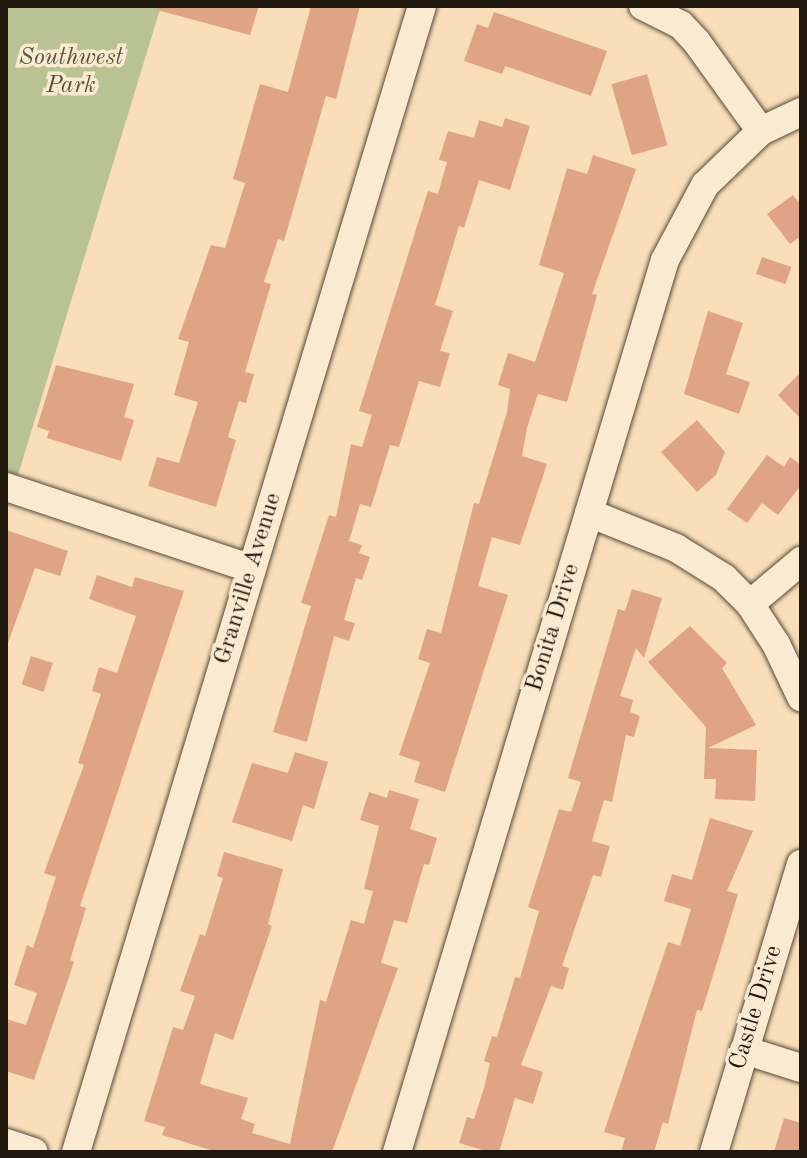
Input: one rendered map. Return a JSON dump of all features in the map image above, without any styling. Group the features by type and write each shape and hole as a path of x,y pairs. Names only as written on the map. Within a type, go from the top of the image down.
{"street":[{"name":"Granville Avenue","path":"76,1152 422,6"},
{"path":"643,6 681,25 761,131"},
{"name":"Bonita Drive","path":"397,1152 665,260 683,219 728,157 761,131 801,112"},
{"path":"6,487 252,569"},
{"path":"589,513 699,560 750,604 801,697"},
{"path":"750,604 801,561"},
{"name":"Castle Drive","path":"714,1152 801,864"},
{"path":"744,1050 801,1068"},
{"path":"6,1143 34,1152"}],"green space":[{"name":"Southwest Park","path":"6,6 161,6 18,475 6,471"}],"building":[{"path":"157,6 259,6 250,35 157,10"},
{"path":"311,6 360,6 336,99 326,96 284,241 278,239 264,282 271,284 245,372 254,374 246,403 239,401 228,437 236,440 216,507 148,486 157,457 179,463 198,402 174,395 189,342 178,339 211,245 225,248 245,183 233,179 260,84 288,92"},
{"path":"494,12 607,51 591,96 505,66 502,74 464,61 477,24 488,28"},
{"path":"647,74 667,145 632,155 611,84"},
{"path":"505,118 530,126 510,190 479,180 464,228 459,226 435,305 453,311 440,351 450,353 440,387 419,381 399,447 390,445 371,507 360,504 349,541 362,545 359,553 370,557 362,580 356,578 344,620 355,623 349,641 334,636 307,742 273,732 311,606 301,603 329,515 336,517 351,444 362,447 372,415 359,411 428,191 438,194 447,162 439,160 448,131 474,138 479,120 502,127"},
{"path":"593,155 636,169 592,294 597,295 567,402 538,394 527,428 522,456 547,464 520,545 492,537 478,586 508,595 445,792 414,782 420,762 399,755 430,663 418,659 427,629 441,633 474,503 479,504 507,412 510,389 498,385 508,353 535,362 564,273 539,265 567,168 587,174"},
{"path":"793,195 801,205 801,236 790,244 767,214"},
{"path":"762,257 791,267 785,284 756,274"},
{"path":"708,311 743,323 726,374 750,382 739,414 684,394"},
{"path":"56,365 134,384 124,417 134,420 121,461 47,438 49,431 37,427"},
{"path":"801,372 801,419 778,395"},
{"path":"697,420 725,452 716,475 697,492 661,452"},
{"path":"767,455 784,467 790,457 801,465 801,485 778,515 762,503 747,523 727,509"},
{"path":"6,530 68,551 60,576 35,568 8,643"},
{"path":"97,575 132,587 135,577 184,591 80,906 86,908 70,960 74,962 34,1080 6,1071 6,1019 26,1025 37,993 14,985 27,945 33,948 56,877 44,873 84,765 78,763 101,694 92,691 99,667 117,673 136,616 89,599"},
{"path":"632,589 662,598 644,658 636,648 620,696 633,700 630,712 640,716 634,737 626,735 612,802 604,800 592,841 610,846 601,877 593,875 562,966 569,968 563,990 551,986 521,1065 543,1072 533,1104 515,1098 499,1152 489,1152 459,1143 467,1117 474,1119 484,1088 490,1063 484,1061 492,1036 497,1037 515,977 520,978 539,911 528,907 559,809 571,812 581,782 568,778 618,609 625,611"},
{"path":"690,626 727,663 722,668 756,725 708,748 757,750 755,801 715,799 716,779 704,779 706,727 648,662"},
{"path":"31,656 53,663 44,692 22,685"},
{"path":"295,752 328,762 314,809 303,805 292,841 232,822 252,763 288,773"},
{"path":"389,790 419,799 410,829 437,838 429,865 424,864 407,923 394,920 381,963 398,968 332,1152 217,1152 162,1135 165,1127 144,1121 173,1027 183,1030 195,996 180,991 200,934 205,936 223,878 217,876 224,852 283,869 268,924 272,926 233,1040 215,1033 200,1084 248,1098 241,1119 255,1124 252,1133 290,1144 320,1000 326,1002 351,920 364,924 373,891 364,889 379,826 360,820 369,792 387,798"},
{"path":"710,818 753,831 727,891 738,894 702,1011 697,1010 668,1124 663,1122 654,1152 621,1152 625,1138 604,1132 668,942 680,946 691,909 664,901 672,874 692,880"},
{"path":"784,1118 801,1123 801,1152 774,1152"}]}
